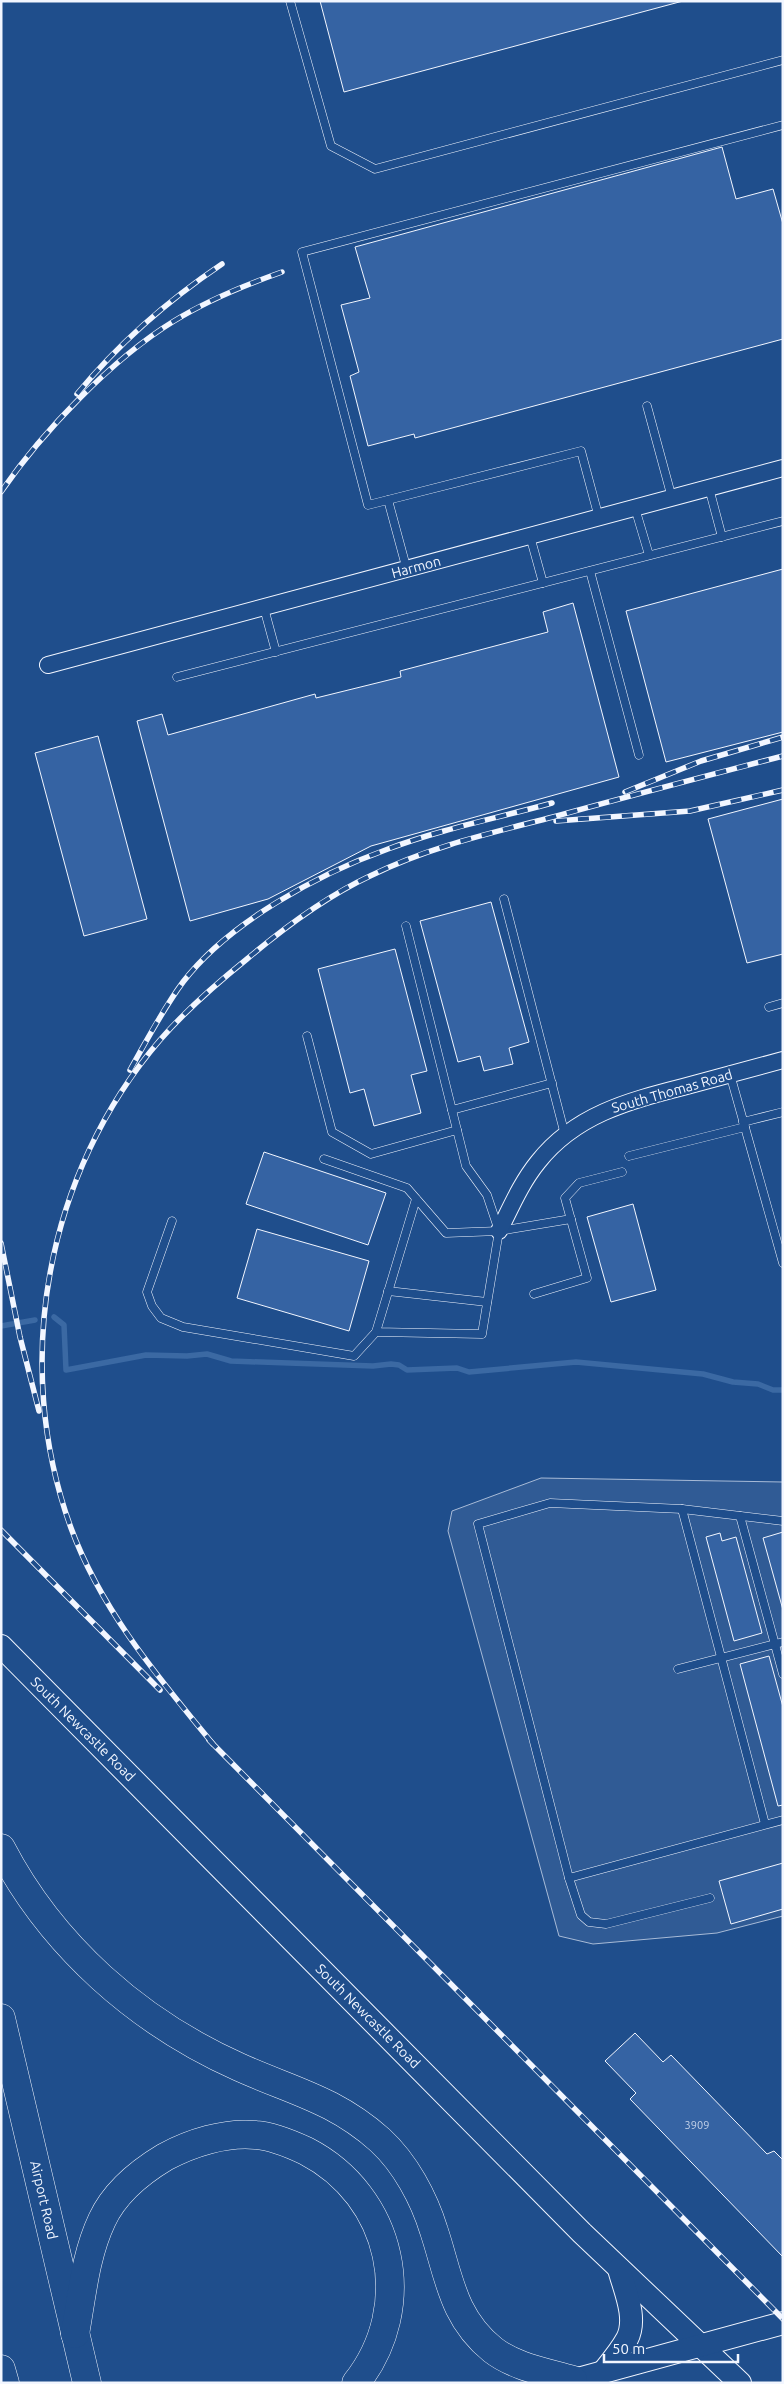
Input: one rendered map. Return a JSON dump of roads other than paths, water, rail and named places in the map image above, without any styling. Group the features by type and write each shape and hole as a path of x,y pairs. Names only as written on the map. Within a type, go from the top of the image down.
{"highway":[{"path":"1,1848 30,1898 56,1930 87,1964 123,1996 157,2022 238,2067 334,2106 359,2122 382,2142 405,2171 422,2198 459,2311 473,2331 494,2351 520,2364 569,2382"},
{"name":"Airport Road","path":"1,2018 87,2383"},
{"path":"75,2334 90,2249 102,2218 124,2189 152,2165 184,2147 218,2137 256,2135 292,2144 325,2161 351,2184 370,2212 384,2242 390,2272 389,2304 382,2336 369,2367 356,2383"},
{"path":"1,2369 2,2383"}],"street":[{"name":"Harmon","path":"48,665 783,468"},
{"name":"South Thomas Road","path":"499,1231 520,1186 538,1161 577,1124 630,1101 783,1060"},
{"name":"South Newcastle Road","path":"1,1646 618,2268 740,2383"},
{"path":"604,2371 628,2338 631,2325 630,2313 618,2268"},
{"path":"569,2382 783,2324"}],"lane":[{"path":"290,1 331,146 375,169 783,60"},
{"path":"599,518 580,451 368,505 302,252 783,125"},
{"path":"647,406 672,498"},
{"path":"709,488 722,537"},
{"path":"388,500 407,570"},
{"path":"635,508 649,556"},
{"path":"177,678 783,521"},
{"path":"530,536 543,583"},
{"path":"590,570 638,755"},
{"path":"264,608 276,652"},
{"path":"504,899 565,1134"},
{"path":"376,1332 482,1334 499,1231 487,1195 466,1166 406,926"},
{"path":"769,1007 783,1004"},
{"path":"307,1036 332,1132 372,1154 457,1130"},
{"path":"730,1074 783,1263"},
{"path":"452,1110 552,1083"},
{"path":"629,1156 783,1112"},
{"path":"324,1159 406,1188 446,1233 499,1231 571,1220"},
{"path":"534,1294 587,1278 565,1198 579,1183 622,1172"},
{"path":"172,1221 147,1292 152,1306 161,1318 183,1327 354,1356 376,1332 416,1199"},
{"path":"388,1291 487,1302"},
{"path":"710,1898 606,1924 589,1922 581,1916 569,1878 478,1524 550,1503 682,1509 783,1520"},
{"path":"682,1509 765,1824"},
{"path":"740,1516 779,1642 783,1674"},
{"path":"678,1669 779,1642"},
{"path":"569,1878 783,1820"}],"waterway":[{"path":"54,1317 64,1325 66,1370 146,1355 187,1356 207,1354 231,1361 373,1366 391,1364 399,1365 407,1370 457,1368 469,1372 576,1362 703,1374 733,1382 758,1384 773,1390 783,1390"},
{"path":"1,1326 35,1320"}],"railway":[{"path":"77,394 127,340 163,308 222,264"},
{"path":"1,492 57,422 127,355 150,337 200,306 282,272"},
{"path":"625,792 701,761 783,737"},
{"path":"213,1744 152,1668 98,1587 83,1558 71,1528 53,1465 44,1401 43,1336 50,1272 66,1209 90,1149 121,1092 160,1040 180,1018 235,968 291,924 353,884 414,857 460,842 783,756"},
{"path":"556,821 690,811 783,790"},
{"path":"130,1070 169,1003 183,982 202,960 224,940 276,903 333,872 388,849 449,830 552,803"},
{"path":"1,1243 20,1337 39,1411"},
{"path":"1,1530 160,1690"},
{"path":"209,1740 783,2319"}]}
